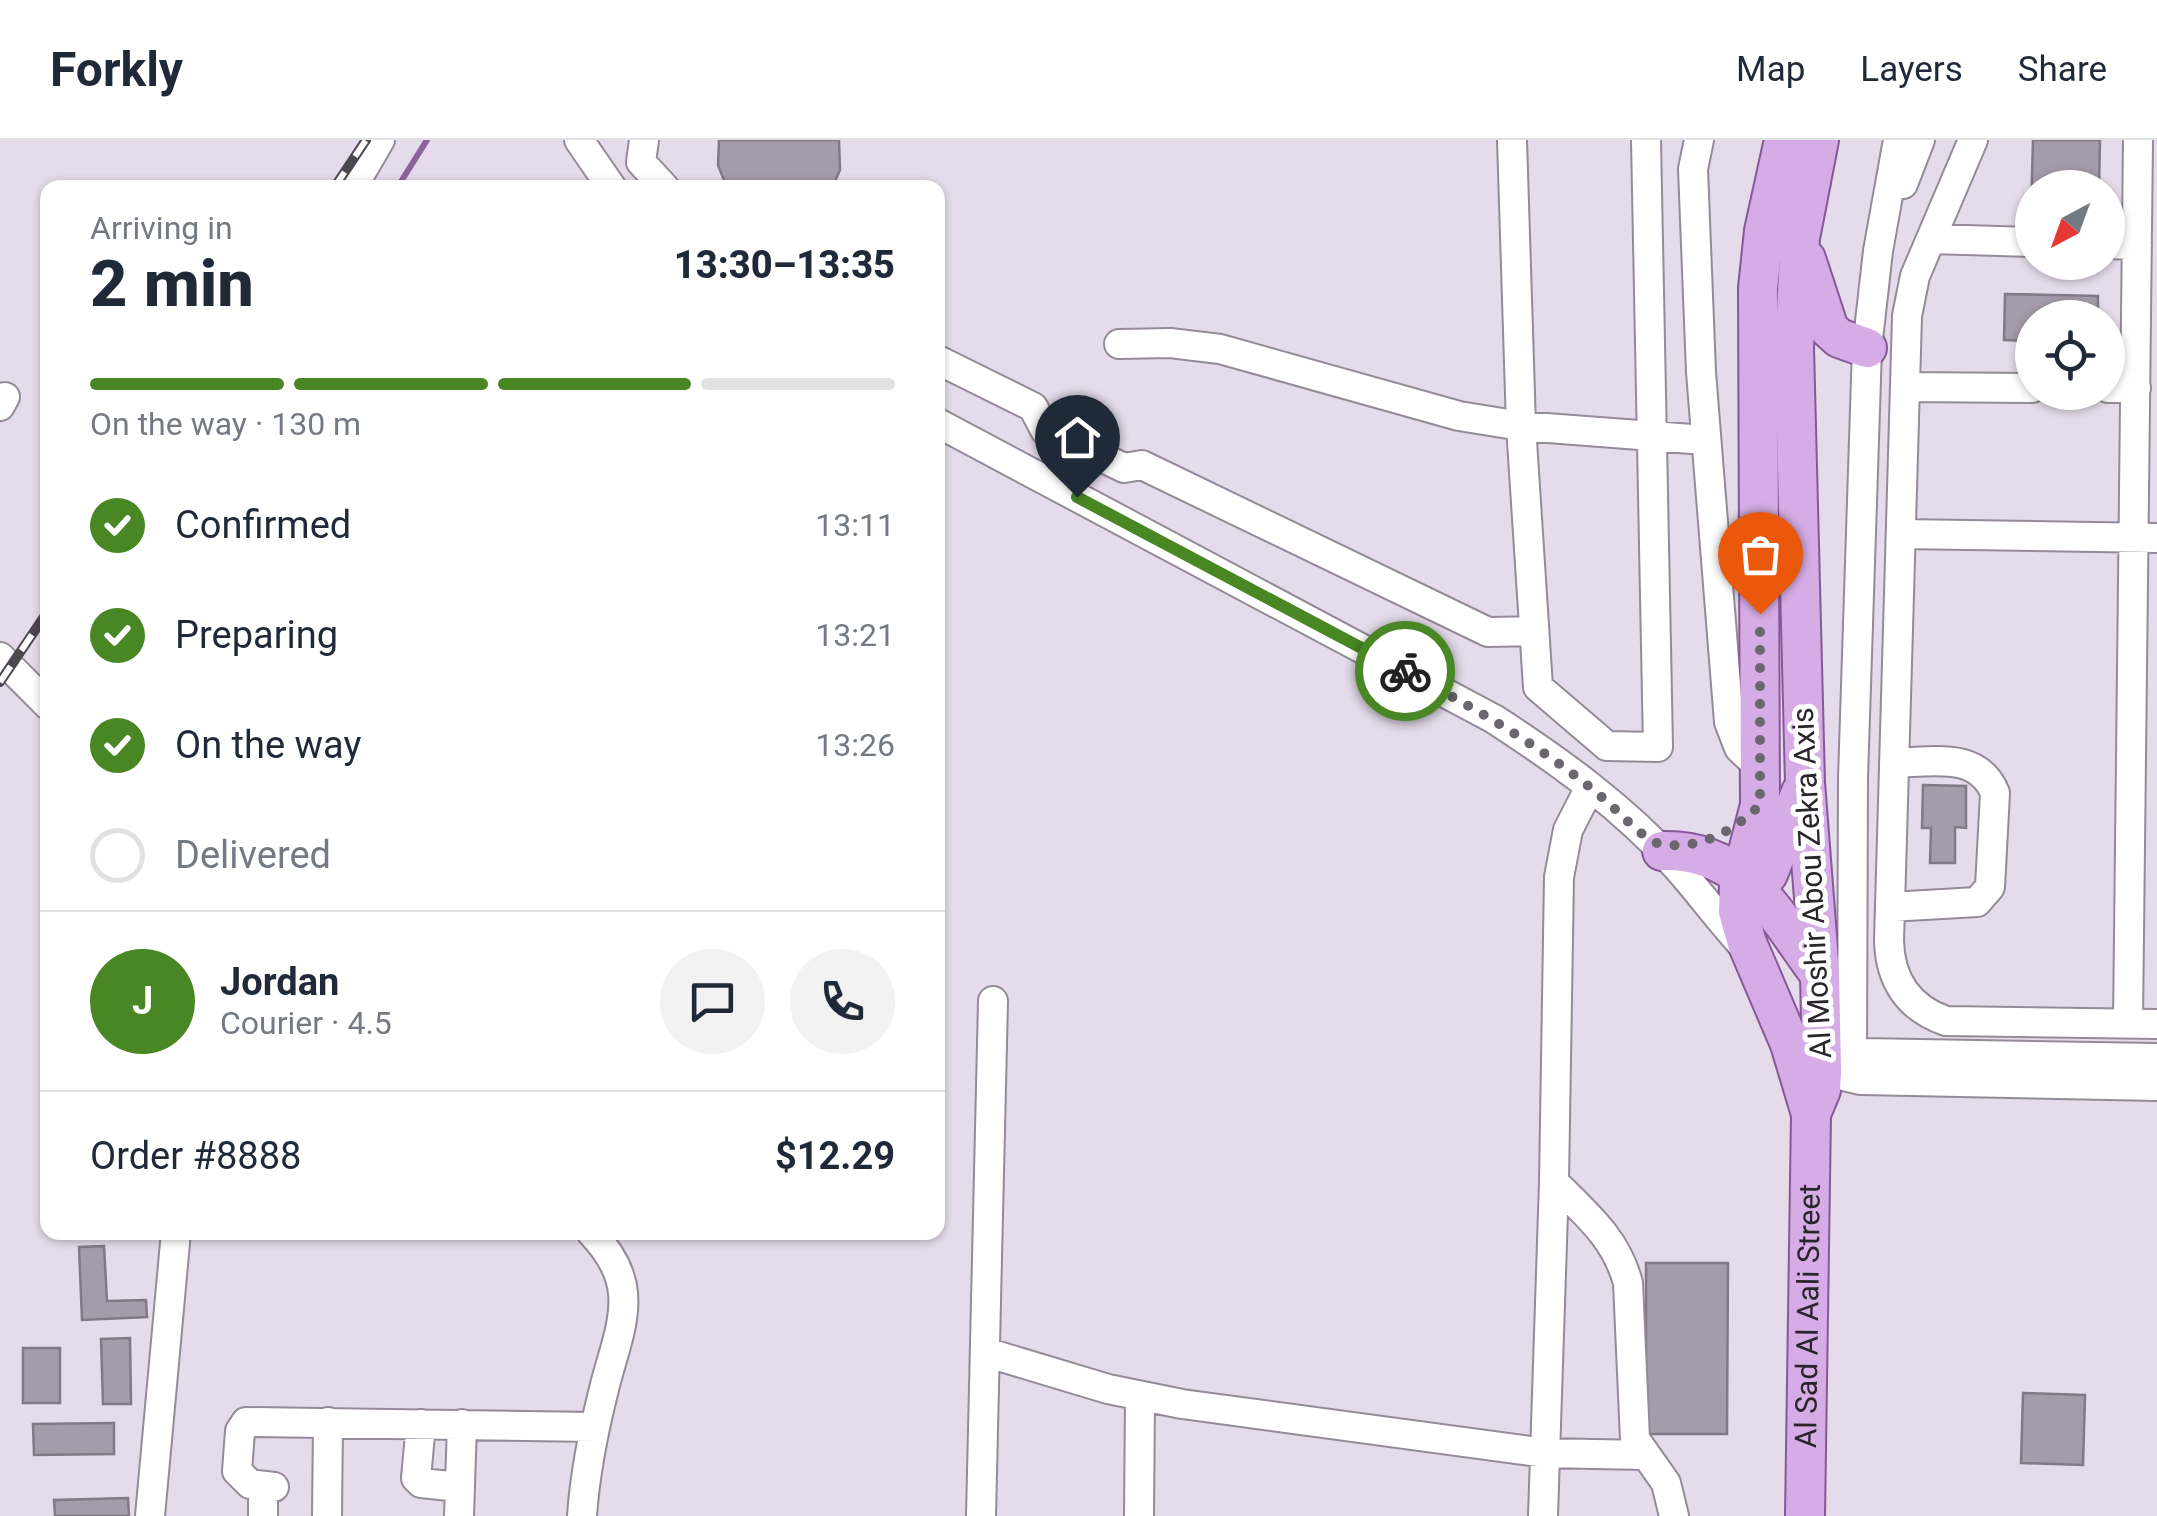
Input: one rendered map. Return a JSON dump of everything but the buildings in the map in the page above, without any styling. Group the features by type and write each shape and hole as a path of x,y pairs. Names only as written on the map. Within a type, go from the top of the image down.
{"main road":[{"name":"Al Moshir Abou Zekra Axis","path":"1784,140 1764,231 1758,288 1760,786 1741,927 1790,1044 1811,1114"},
{"name":"Al Moshir Abou Zekra Axis","path":"1811,1114 1837,1063 1820,974 1805,783 1794,348 1800,238 1819,140"},
{"path":"1800,238 1830,329 1839,338 1868,348"},
{"path":"1745,887 1768,874 1805,783"},
{"path":"1663,853 1708,840 1737,825 1760,786"},
{"path":"1663,853 1704,855 1745,887 1820,974"},
{"name":"Al Sad Al Aali Street","path":"1806,1516 1811,1114"}],"street":[{"path":"357,180 380,140"},
{"path":"579,140 606,180"},
{"path":"644,140 641,162 658,180"},
{"path":"1512,140 1521,426 1538,686 1608,746 1658,747 1646,140"},
{"path":"1699,140 1693,169 1705,440 1729,722 1760,786"},
{"path":"1837,1063 1854,778 1868,348 1878,251 1898,140"},
{"path":"1878,251 1920,140"},
{"path":"1973,140 1910,295 1890,907 1893,973 1902,990 1928,1015 1946,1021 2157,1024"},
{"path":"2125,359 2137,245 2138,140"},
{"path":"1931,239 2015,241"},
{"path":"2125,245 2137,245"},
{"path":"1119,344 1170,343 1220,349 1459,416 1521,426 1705,440"},
{"path":"945,363 1033,407 1044,430 1124,468 1142,466 1488,632 1534,631"},
{"path":"1905,388 2015,388"},
{"path":"2125,408 2145,538 2128,1024"},
{"path":"945,428 1494,719 1590,787 1663,853 1754,958"},
{"path":"1901,534 2145,538"},
{"path":"0,658 40,696"},
{"path":"1890,907 1977,902 1985,895 1990,887 1995,793 1990,779 1976,767 1958,762 1894,763"},
{"path":"1543,1516 1559,877 1568,830 1590,787"},
{"path":"981,1516 994,1002"},
{"path":"1837,1063 2157,1058"},
{"path":"1837,1063 1860,1080 2157,1086"},
{"path":"1554,1182 1612,1242 1622,1260 1628,1282 1635,1440 1666,1482 1674,1516"},
{"path":"150,1516 175,1240"},
{"path":"582,1516 594,1427 622,1317 623,1292 617,1268 598,1240"},
{"path":"985,1352 1140,1396 1545,1453 1644,1454"},
{"path":"1139,1516 1140,1396"},
{"path":"263,1516 269,1487 244,1481 238,1471 240,1430 250,1420 594,1427"},
{"path":"327,1516 328,1422"},
{"path":"420,1424 416,1478 422,1484 460,1487"},
{"path":"458,1516 462,1424"}],"waterway":[{"path":"402,180 427,140"}],"railway":[{"path":"339,180 366,140"},
{"path":"0,682 40,623"}],"way so far":[{"path":"1405,671 1527,740 1590,787 1652,842 1691,844 1724,833 1760,805 1760,614"}],"route":[{"path":"1077,497 1405,671"}]}
